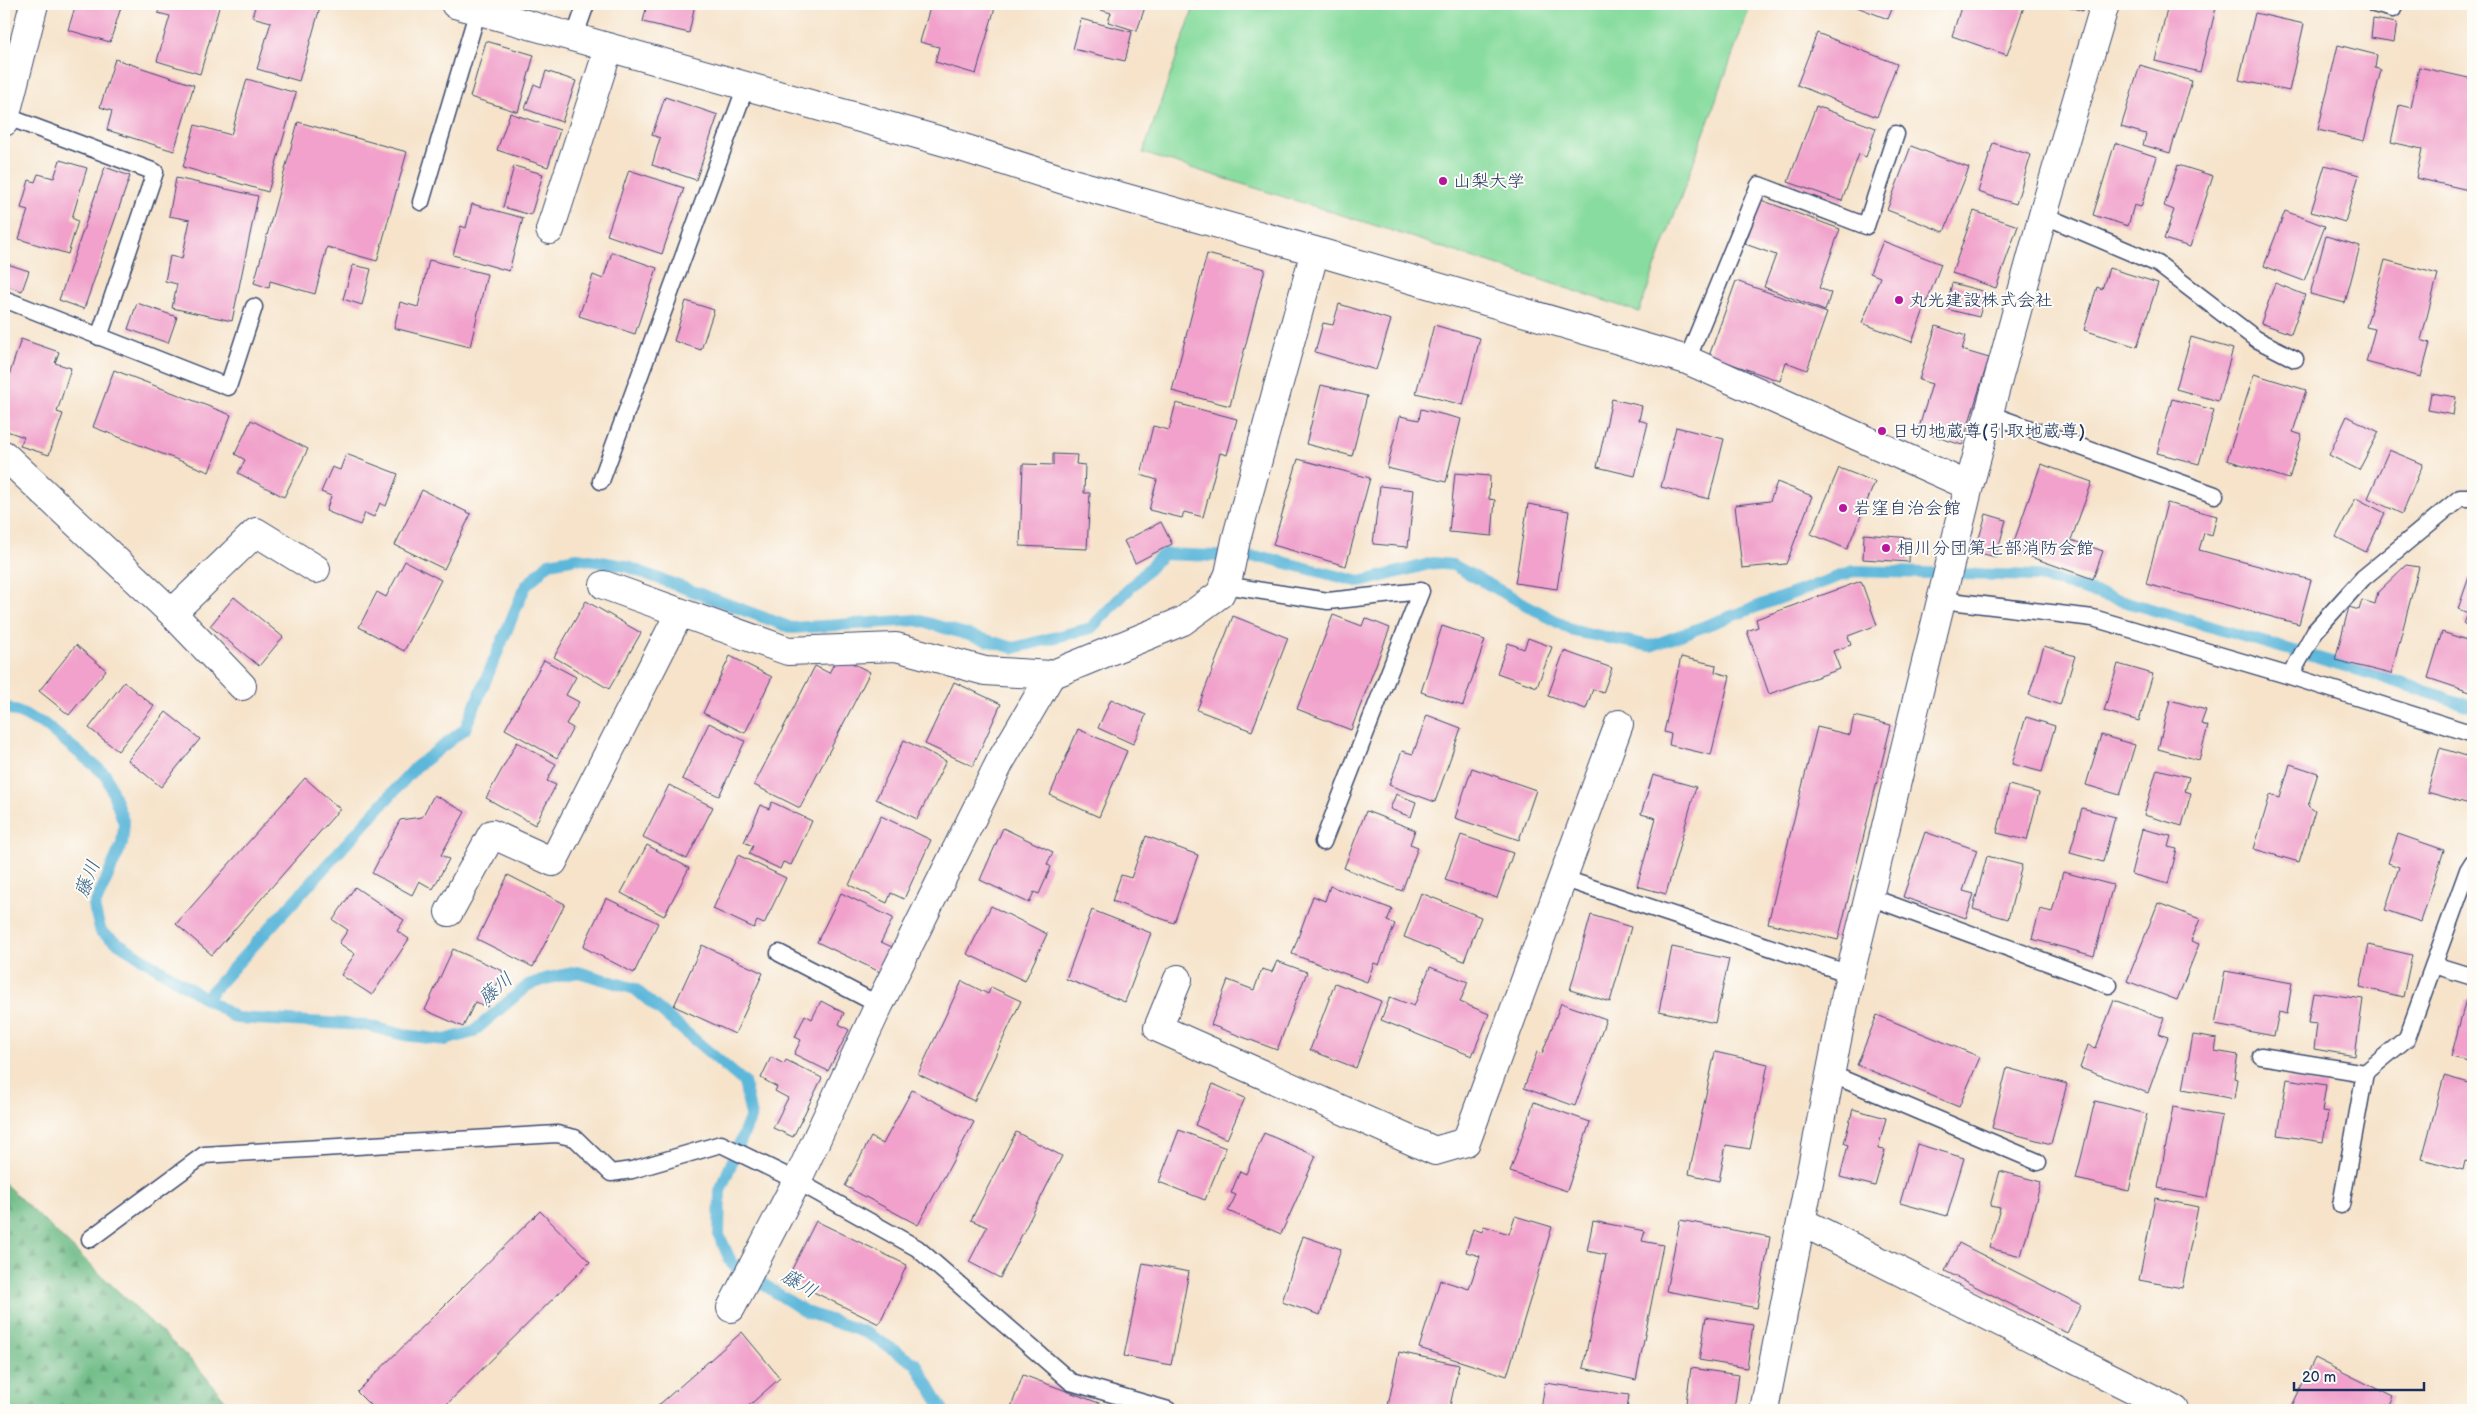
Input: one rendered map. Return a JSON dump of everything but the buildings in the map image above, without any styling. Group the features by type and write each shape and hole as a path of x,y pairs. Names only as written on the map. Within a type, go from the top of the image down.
{"street":[{"path":"4,119 34,4"},
{"path":"1764,1410 1850,974 1969,486 2043,215 2106,4"},
{"path":"466,7 945,142 1076,184 1315,250 1687,360 1969,486"},
{"path":"550,230 609,47"},
{"path":"604,585 788,651 896,647 985,671 1051,675 1183,622 1220,594 1227,580 1236,540 1315,250"},
{"path":"4,455 172,613 242,686"},
{"path":"172,613 256,532 316,569"},
{"path":"449,912 492,834 554,862 680,612"},
{"path":"734,1301 797,1181 879,1005 1000,762 1051,675"},
{"path":"1178,979 1158,1028 1435,1151 1466,1142 1619,724"},
{"path":"1802,1222 2175,1410"}],"lane":[{"path":"574,38 586,4"},
{"path":"2374,4 2393,9"},
{"path":"421,202 466,7"},
{"path":"602,482 746,86"},
{"path":"4,119 155,172 99,337"},
{"path":"1687,360 1759,185 1866,226 1896,134"},
{"path":"2043,215 2158,264 2256,339 2295,359"},
{"path":"4,299 228,387 254,307"},
{"path":"1989,414 2214,495"},
{"path":"2291,675 2315,631 2363,578 2460,498 2473,498"},
{"path":"1227,580 1328,601 1421,592 1323,842"},
{"path":"1946,583 2093,618 2291,675 2473,734"},
{"path":"2341,1206 2365,1073 2407,1038 2468,870 2473,862"},
{"path":"1562,878 1850,974"},
{"path":"1870,897 2108,984"},
{"path":"779,953 879,1005"},
{"path":"2434,965 2473,977"},
{"path":"2261,1056 2365,1073"},
{"path":"1831,1074 2038,1162"},
{"path":"90,1240 204,1155 557,1134 575,1138 611,1173 632,1170 721,1144 797,1181 917,1248 1071,1382 1168,1410"}],"green space":[{"name":"山梨大学","path":"1195,4 1751,4 1639,312 1377,226 1143,153"},
{"path":"4,1183 196,1365 233,1410 4,1410"}],"waterway":[{"path":"205,999 416,767 465,729 525,587 549,563 577,558 625,566 792,628 917,620 1014,648 1091,628 1163,554 1267,558 1360,582 1433,563 1453,565 1574,631 1651,646 1853,571 2038,576 2379,676 2473,707"},
{"name":"藤川","path":"4,706 44,724 106,775 124,823 122,844 94,907 101,932 236,1018 365,1025 404,1035 445,1040 473,1032 528,985 549,978 578,972 635,989 744,1082 751,1116 720,1191 719,1235 732,1264 806,1312 867,1333 916,1364 943,1410"}],"place":[{"name":"山梨大学","path":"1443,181"},
{"name":"丸光建設株式会社","path":"1899,300"},
{"name":"日切地蔵尊(引取地蔵尊)","path":"1882,431"},
{"name":"岩窪自治会館","path":"1843,508"},
{"name":"相川分団第七部消防会館","path":"1886,548"}]}
